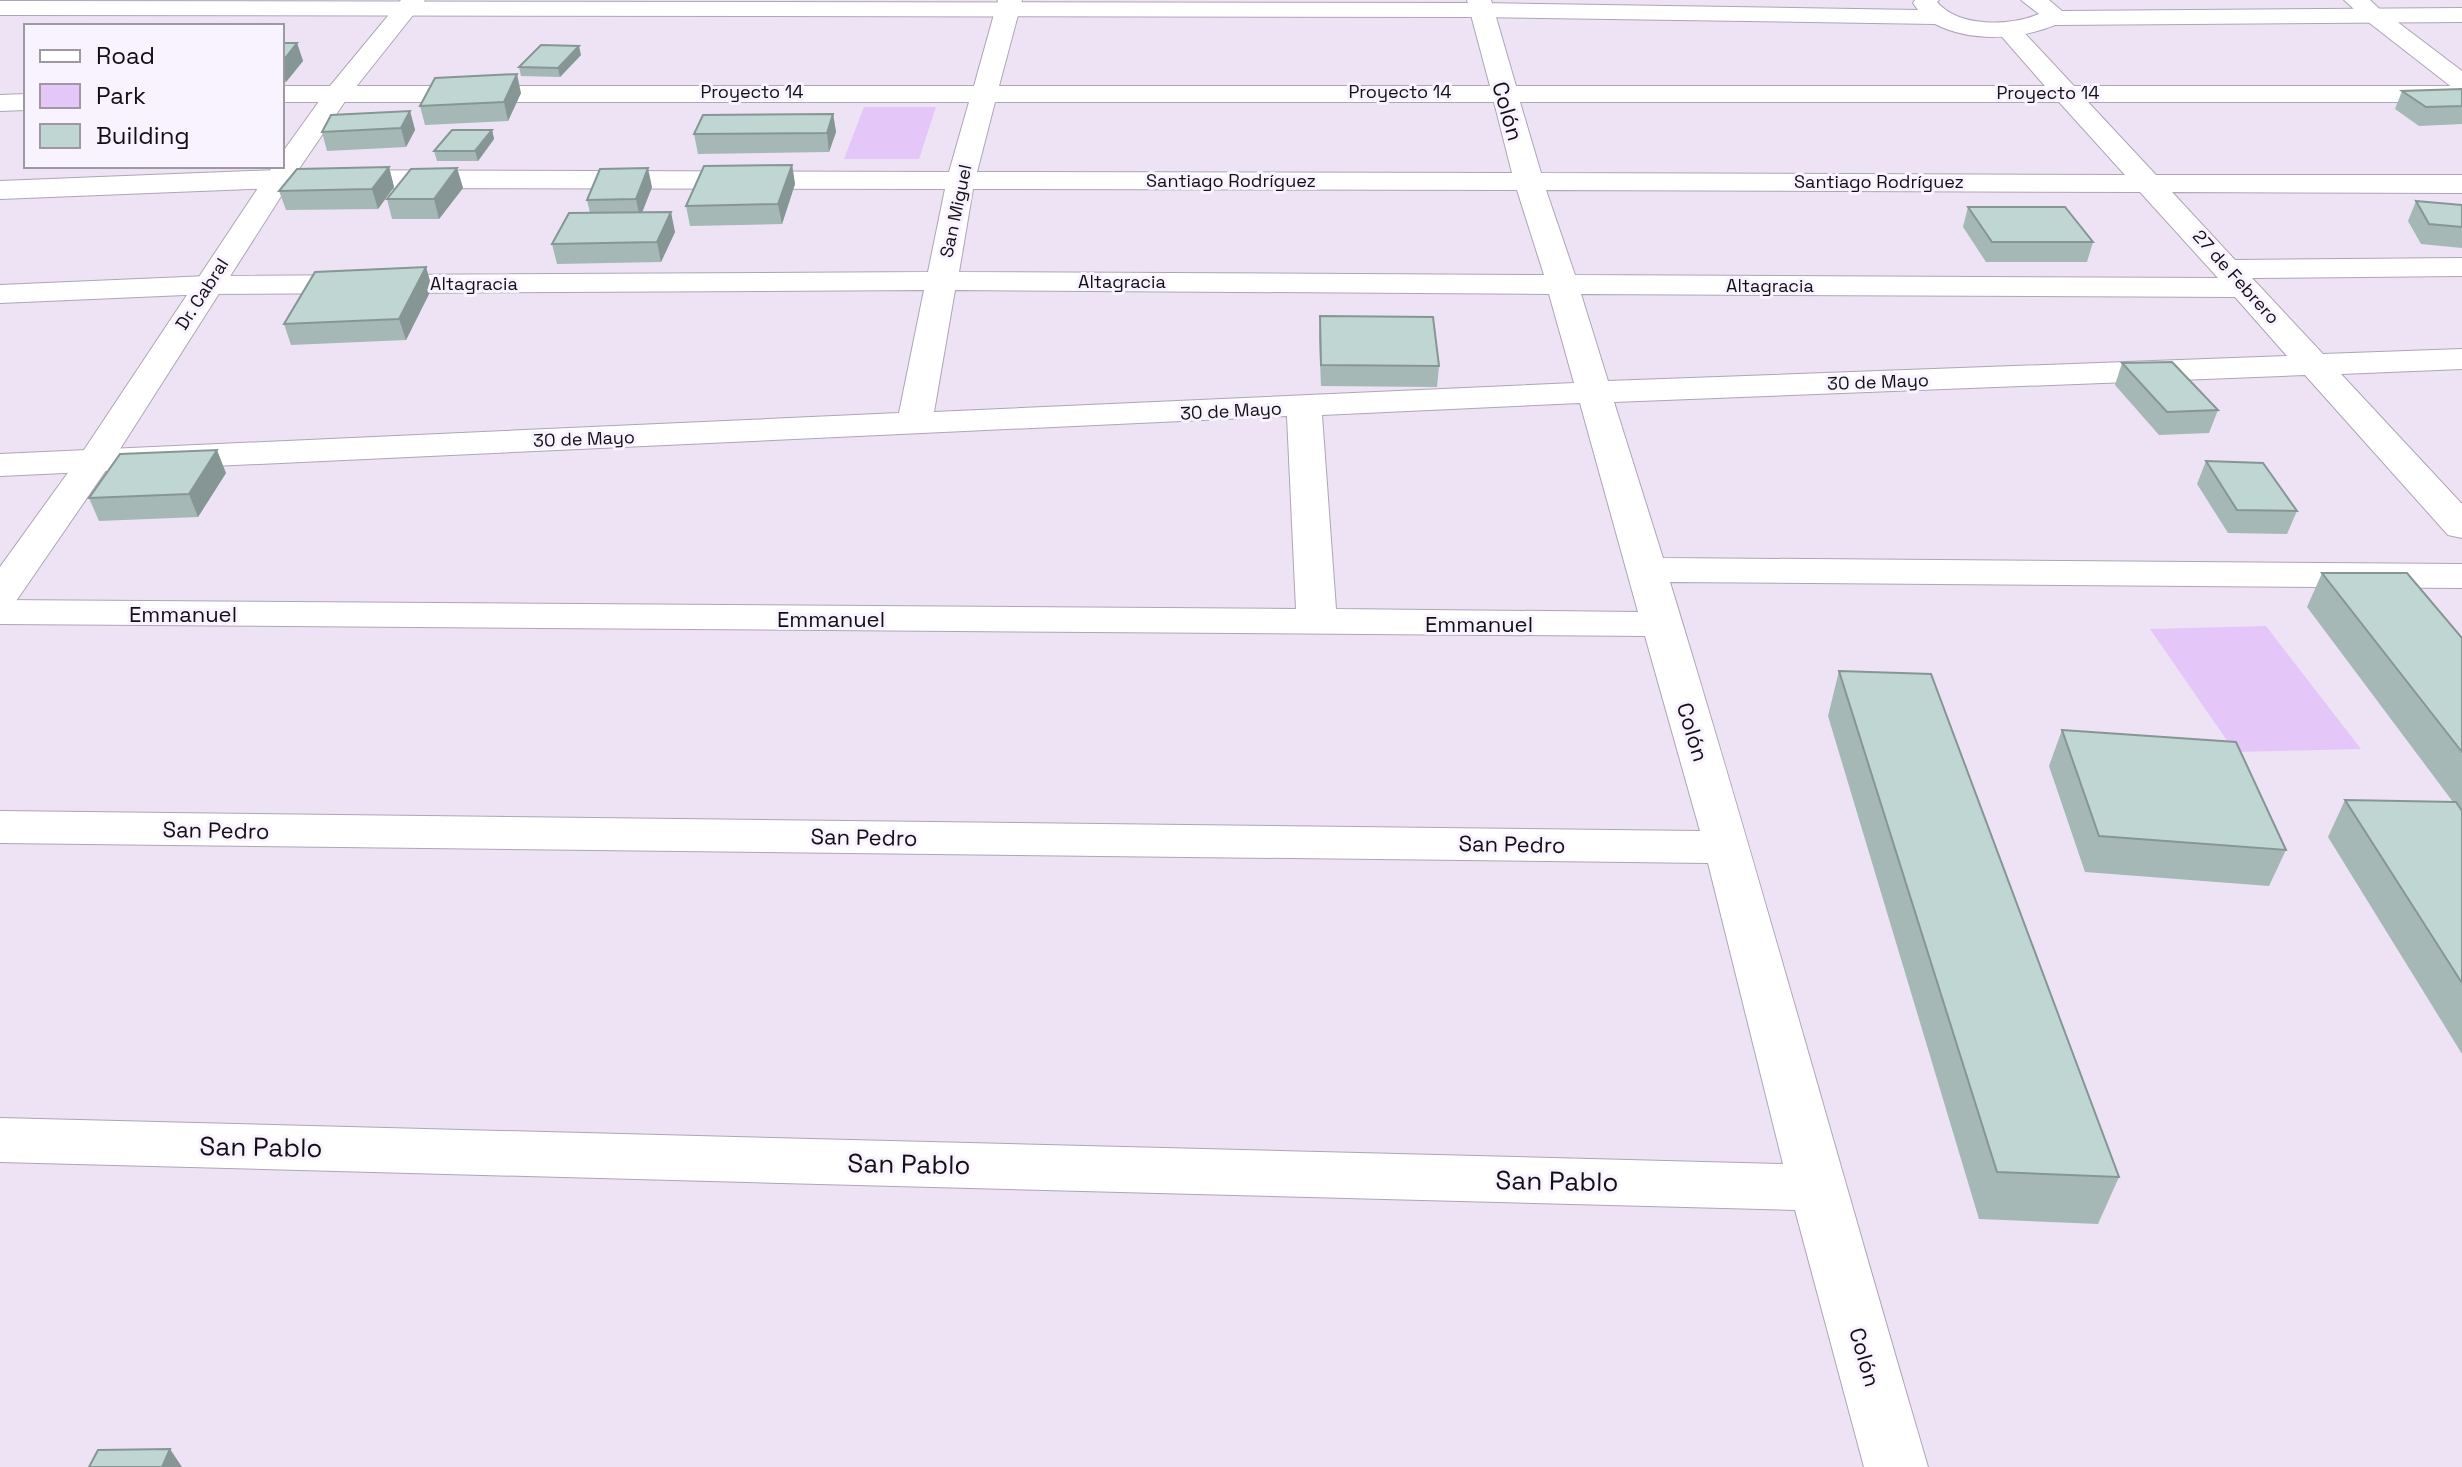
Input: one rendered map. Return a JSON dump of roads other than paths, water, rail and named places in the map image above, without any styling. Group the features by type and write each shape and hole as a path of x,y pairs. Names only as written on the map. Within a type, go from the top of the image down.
{"street":[{"path":"1678,0 1930,7 1982,28 2008,30 2037,27 2051,18 2365,8 2462,15"},
{"path":"2033,0 2051,12 2051,18"},
{"path":"0,8 410,5 1930,7"},
{"name":"Dr. Cabral","path":"0,595 95,460 278,179 339,92 410,5"},
{"name":"San Miguel","path":"914,425 961,179 1008,5"},
{"name":"Colón","path":"1479,5 1728,847 1817,1188 1896,1467"},
{"path":"2365,8 2462,83"},
{"name":"27 de Febrero","path":"2008,30 2236,279 2448,497 2462,527"},
{"name":"Proyecto 14","path":"284,94 2462,94"},
{"path":"0,103 24,102"},
{"name":"Santiago Rodríguez","path":"0,190 278,179 2462,184"},
{"name":"Altagracia","path":"0,294 208,285 941,281 1563,286 2236,279 2462,267"},
{"name":"30 de Mayo","path":"0,465 1594,392 2462,359"},
{"path":"1304,407 1317,623"},
{"path":"1645,570 2462,576"},
{"name":"Emmanuel","path":"0,612 1661,624"},
{"name":"San Pedro","path":"0,827 1728,847"},
{"name":"San Pablo","path":"0,1140 1817,1188"}]}
